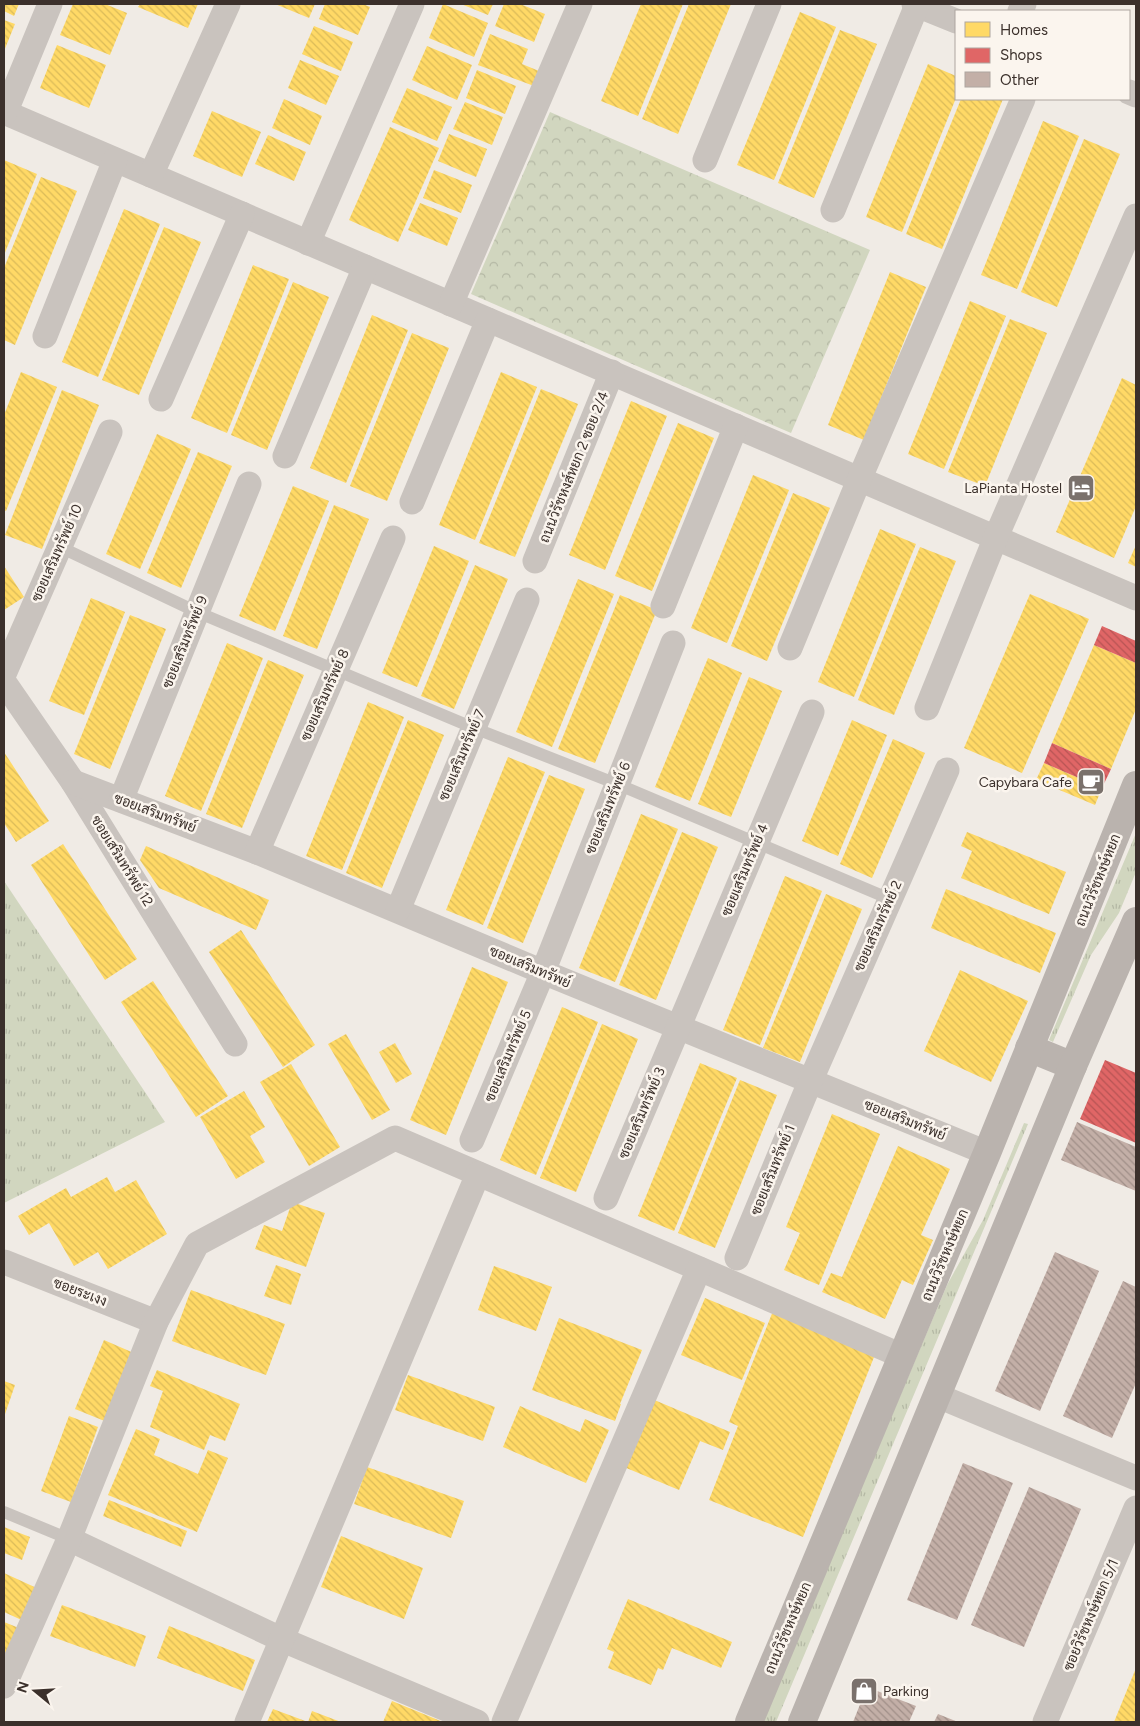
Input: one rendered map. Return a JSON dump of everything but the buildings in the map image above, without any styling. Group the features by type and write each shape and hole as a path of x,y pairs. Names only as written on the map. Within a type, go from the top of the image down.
{"main road":[{"name":"ถนนวิรัชหงษ์หยก","path":"749,1722 987,1153 1136,785"},
{"path":"802,1722 1073,1066 1136,921"},
{"path":"1029,1048 1073,1066"}],"street":[{"path":"50,4 4,113 1136,598"},
{"path":"151,175 228,4"},
{"path":"308,243 412,4"},
{"path":"451,304 580,4"},
{"path":"705,160 770,4"},
{"path":"833,210 916,4 955,21"},
{"path":"790,648 859,480 1023,100"},
{"path":"45,336 115,160"},
{"path":"161,400 242,214"},
{"path":"927,708 996,537 1136,216"},
{"path":"285,456 364,267"},
{"path":"412,502 488,320"},
{"name":"ถนนวิรัชหงส์หยก 2 ซอย 2/4","path":"535,561 612,372"},
{"path":"663,606 736,426"},
{"name":"ซอยเสริมทรัพย์ 10","path":"4,674 110,432"},
{"name":"ซอยเสริมทรัพย์ 9","path":"121,800 249,484"},
{"name":"ซอยเสริมทรัพย์ 8","path":"257,852 393,538"},
{"name":"ซอยเสริมทรัพย์ 7","path":"398,910 527,600"},
{"name":"ซอยเสริมทรัพย์ 6","path":"543,972 673,643"},
{"name":"ซอยเสริมทรัพย์ 12","path":"4,682 73,782 235,1044"},
{"name":"ซอยเสริมทรัพย์ 4","path":"678,1028 812,712"},
{"name":"ซอยเสริมทรัพย์ 2","path":"810,1082 946,770"},
{"name":"ซอยเสริมทรัพย์","path":"73,782 257,852 678,1028 987,1153"},
{"name":"ซอยเสริมทรัพย์ 5","path":"472,1140 543,972"},
{"name":"ซอยเสริมทรัพย์ 3","path":"606,1198 678,1028"},
{"name":"ซอยเสริมทรัพย์ 1","path":"737,1258 810,1082"},
{"path":"4,1686 69,1539 156,1322 197,1244 395,1138 902,1356"},
{"path":"247,1722 478,1174"},
{"name":"ซอยระเงง","path":"4,1262 156,1322"},
{"path":"504,1722 699,1268"},
{"path":"938,1396 1136,1478"},
{"name":"ซอยวิรัชหงษ์หยก 5/1","path":"1045,1722 1136,1508"},
{"path":"69,1539 283,1640 478,1722"}],"lane":[{"path":"60,547 197,612 474,728 617,784 890,899"},
{"path":"4,1512 69,1539"}],"green space":[{"path":"550,112 870,250 791,433 471,294"},
{"path":"1136,833 1136,872 1119,913 1091,955 1053,1042 1049,1040"},
{"path":"4,881 165,1122 4,1203"},
{"path":"1024,1123 1028,1124 776,1722 762,1722 947,1285 983,1220"}],"place":[{"name":"LaPianta Hostel","path":"1081,488"},
{"name":"Capybara Cafe","path":"1091,782"},
{"name":"Parking","path":"864,1691"}]}
